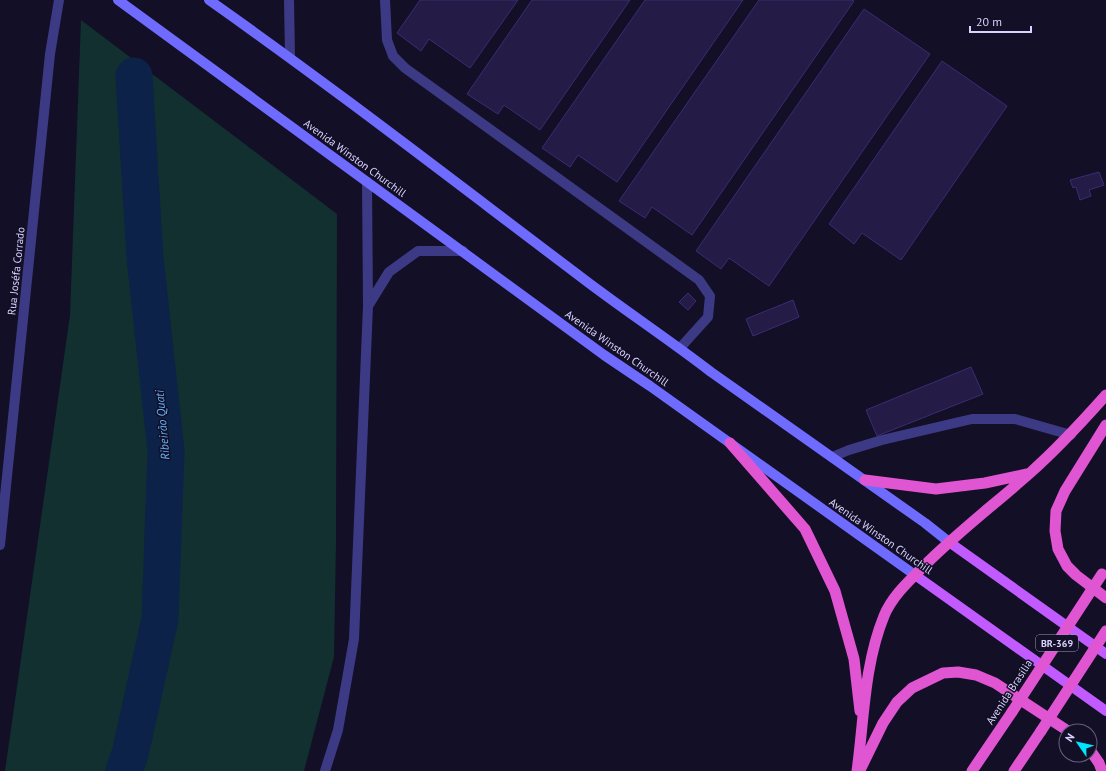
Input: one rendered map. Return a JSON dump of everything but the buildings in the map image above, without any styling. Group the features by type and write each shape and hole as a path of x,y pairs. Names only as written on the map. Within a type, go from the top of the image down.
{"highway":[{"path":"858,771 868,679 877,636 884,615 896,596 949,542 1030,473 1071,435 1106,395"},
{"path":"1106,425 1065,491 1056,511 1055,531 1058,549 1067,566 1076,575 1106,598"},
{"path":"730,443 805,529 835,591 854,659 862,734"},
{"path":"865,480 936,489 984,483 1030,473"},
{"name":"Avenida Brasília","path":"972,771 1104,571"},
{"name":"BR-369","path":"1014,771 1106,630"},
{"path":"858,771 883,723 897,702 912,688 943,674 958,672 976,675 995,683 1058,724"},
{"path":"1098,762 1102,771"}],"main road":[{"name":"Avenida Winston Churchill","path":"118,0 604,355 650,386 1106,711"},
{"path":"209,0 290,57 618,305 865,480 1106,654"}],"street":[{"name":"Rua Joséfa Corrado","path":"0,545 50,54 59,0"},
{"path":"289,0 290,57"},
{"path":"385,0 387,40 393,56 405,68 699,280 710,296 708,317 680,348"},
{"path":"325,771 338,730 354,639 368,306 367,182"},
{"path":"368,306 389,272 418,251 463,251"},
{"path":"832,457 882,440 972,419 1015,419 1071,435"}],"green space":[{"path":"81,20 337,214 336,541 334,657 304,771 5,771 70,315"}],"waterway":[{"name":"Ribeirão Quati","path":"124,771 130,754 160,619 166,451 145,258 134,76"}]}
